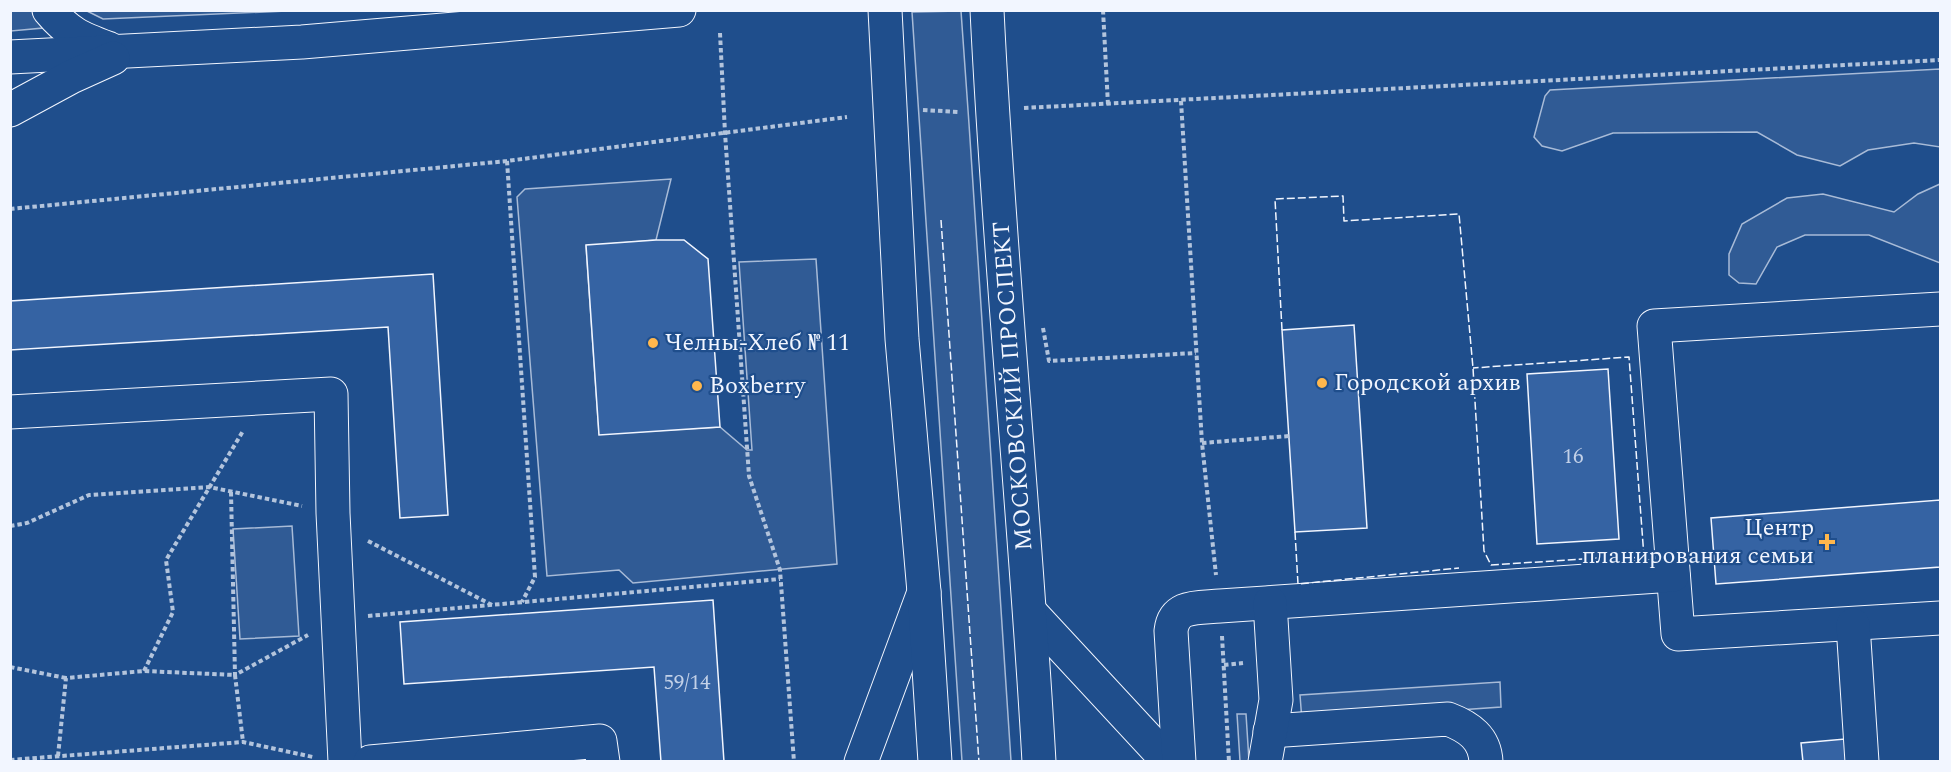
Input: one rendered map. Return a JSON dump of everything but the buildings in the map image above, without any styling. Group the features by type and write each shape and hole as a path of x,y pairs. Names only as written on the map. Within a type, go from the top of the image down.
{"main road":[{"path":"49,10 62,26 76,36 122,50"},
{"path":"10,57 302,42 679,10"},
{"path":"885,10 902,339 924,592 935,762"},
{"name":"МОСКОВСКИЙ ПРОСПЕКТ","path":"987,10 992,110 1030,612 1039,762"},
{"path":"10,110 122,50"},
{"path":"1941,309 1654,326 1678,634 1941,618"},
{"path":"10,412 331,394 338,619 333,760"},
{"path":"1179,762 1171,631 1172,623 1181,612 1191,608 1270,603 1473,578 1673,575"},
{"path":"861,762 924,592"},
{"path":"1270,603 1276,700 1268,746 1448,719 1462,724 1473,732 1486,750 1486,762"},
{"path":"1030,612 1169,762"},
{"path":"1852,625 1862,762"},
{"path":"370,762 423,759 600,741 603,762"}],"path":[{"path":"1103,10 1108,105"},
{"path":"720,33 749,476 780,570 794,762"},
{"path":"1023,108 1941,60"},
{"path":"1181,101 1202,444 1220,606 1229,762"},
{"path":"918,110 958,112"},
{"path":"10,209 507,161 847,117"},
{"path":"507,161 535,577 522,602"},
{"path":"1041,318 1049,361 1196,353"},
{"path":"144,671 173,612 166,560 263,398"},
{"path":"1202,444 1289,436"},
{"path":"10,526 27,524 89,495 209,487 333,513 371,543 493,605"},
{"path":"231,492 235,675 243,742"},
{"path":"10,667 66,678 144,671 235,675 338,619 780,579"},
{"path":"58,756 66,678"},
{"path":"10,760 50,759 58,756 243,742 333,760"}],"shaded area":[{"path":"10,11 32,11 43,28 11,31"},
{"path":"87,11 287,11 103,19"},
{"path":"961,11 1011,761 962,761 912,12"},
{"path":"1940,69 1940,147 1914,143 1868,150 1840,166 1797,155 1757,132 1613,133 1562,151 1542,146 1534,137 1545,96 1550,90"},
{"path":"671,179 656,240 586,246 599,434 720,427 747,450 752,450 739,262 816,259 837,564 633,583 619,570 547,576 517,197 525,189"},
{"path":"1940,184 1940,263 1869,235 1805,235 1777,247 1756,284 1739,283 1729,275 1729,254 1742,224 1787,198 1823,194 1894,212 1918,194"},
{"path":"292,526 299,636 240,639 233,529"},
{"path":"1500,682 1501,707 1302,721 1300,695"},
{"path":"1237,714 1246,714 1249,761 1240,761"}],"fence":[{"path":"1282,330 1275,199 1343,196 1344,221 1459,214 1473,368 1484,551 1491,565 1644,557 1629,357 1473,368"},
{"path":"941,220 979,762"},
{"path":"1295,532 1298,584 1459,568"}],"place":[{"name":"Челны-Хлеб № 11","path":"653,343"},
{"name":"Городской архив","path":"1322,383"},
{"name":"Boxberry","path":"697,386"},
{"name":"Центр планирования семьи","path":"1827,542"}]}
